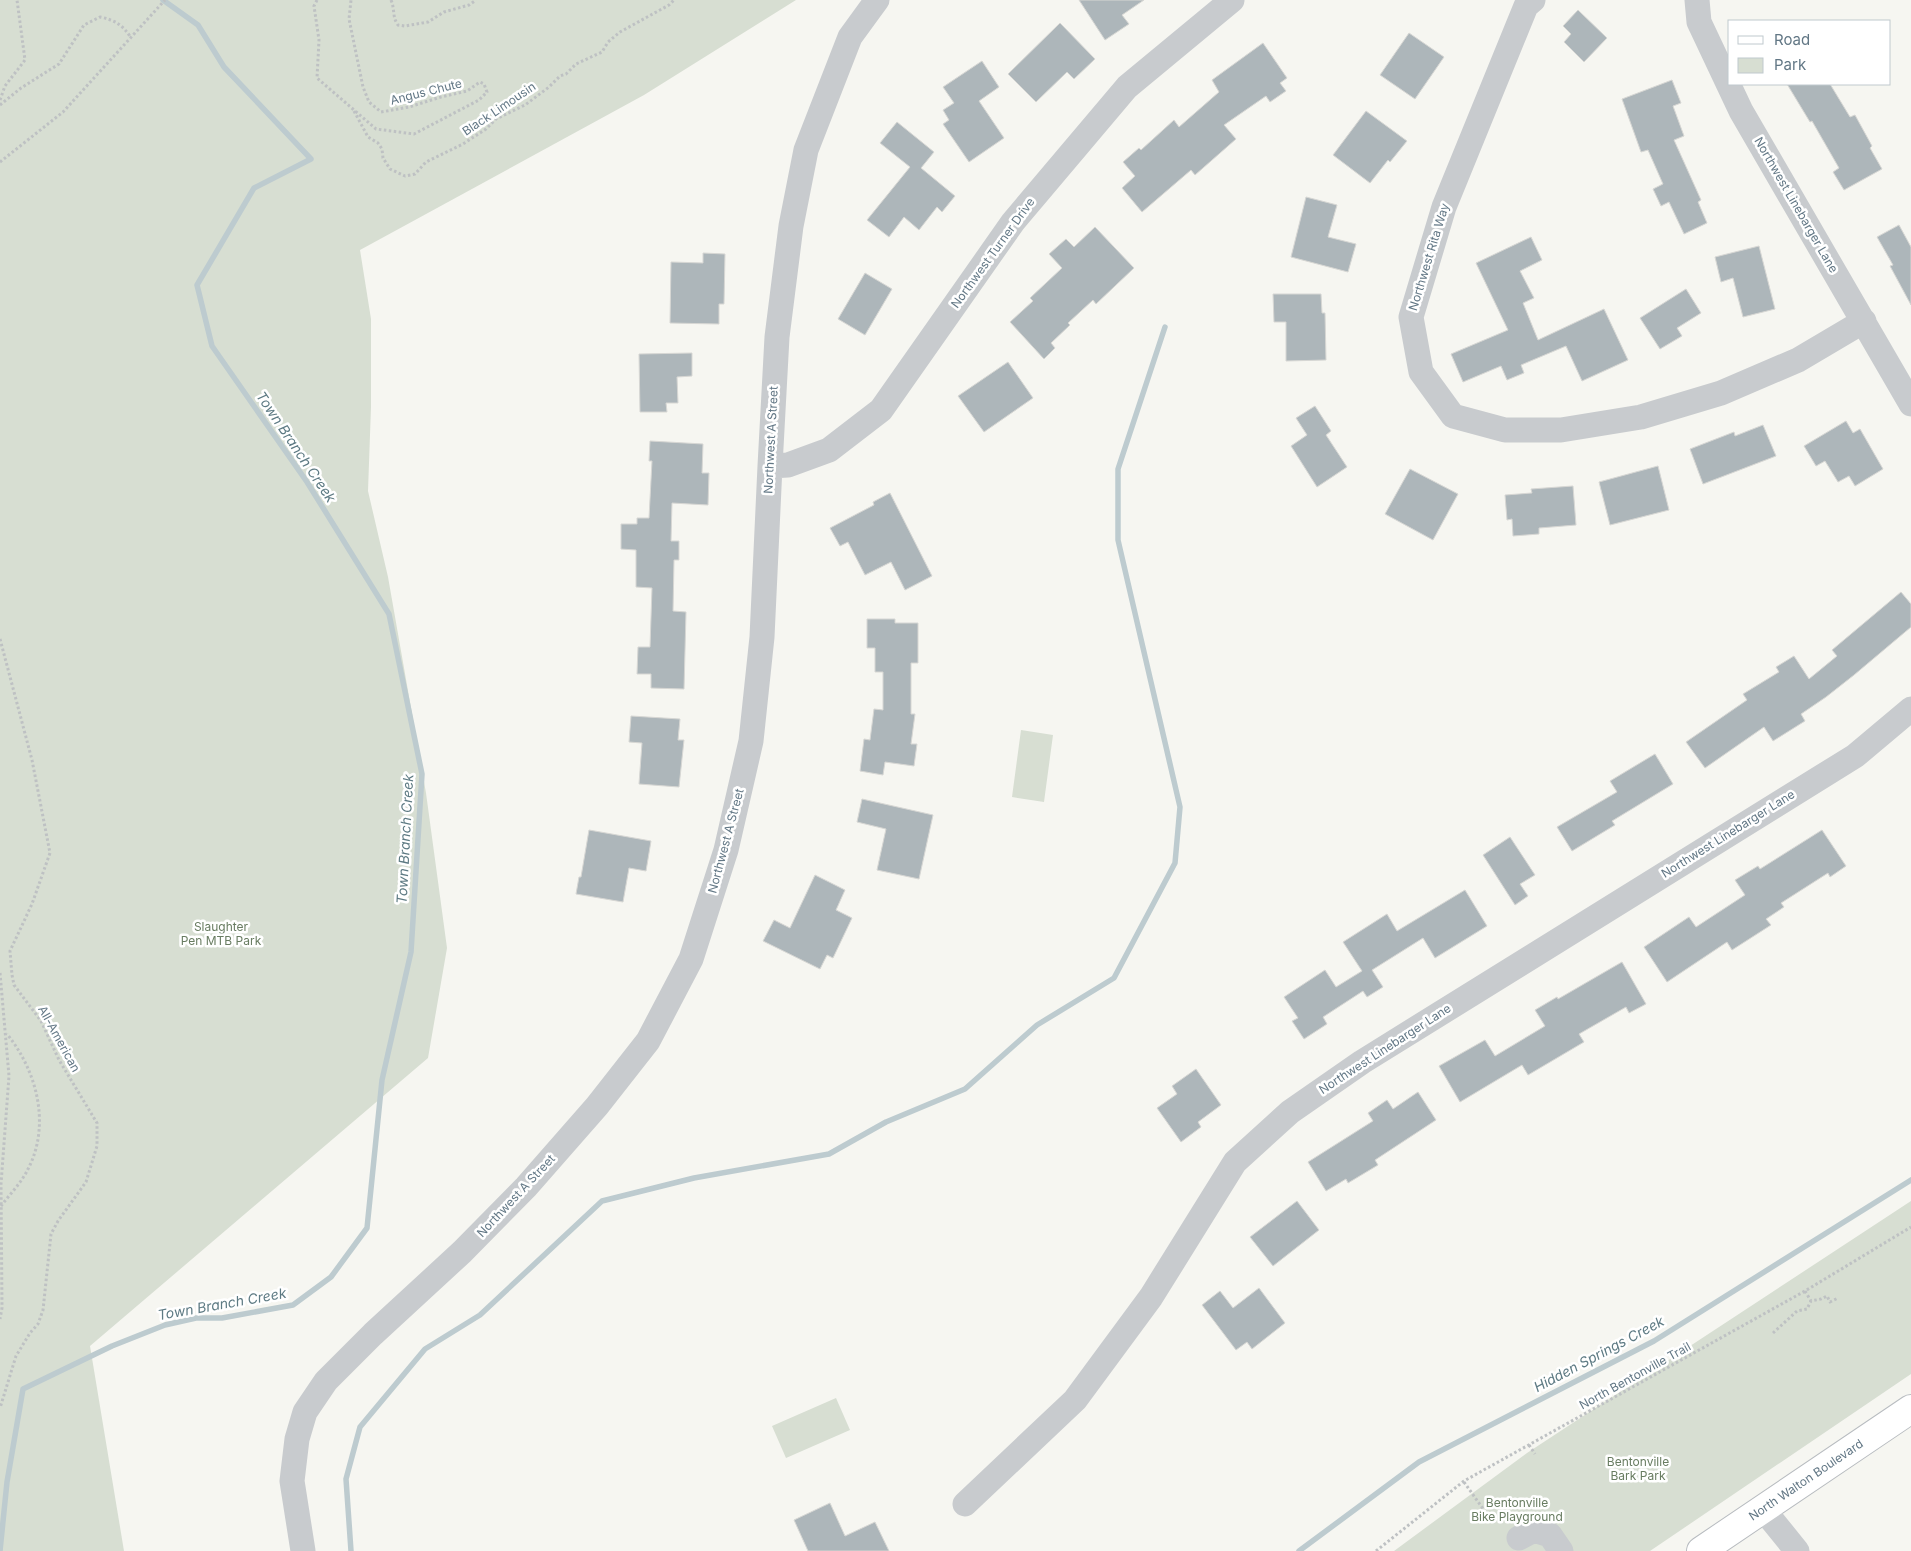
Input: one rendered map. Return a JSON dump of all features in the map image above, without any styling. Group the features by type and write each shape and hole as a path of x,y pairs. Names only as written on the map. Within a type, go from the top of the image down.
{"main road":[{"name":"North Walton Boulevard","path":"1701,1551 1911,1410"}],"street":[{"name":"Northwest A Street","path":"303,1551 292,1481 297,1439 305,1412 326,1381 373,1334 462,1252 520,1194 598,1106 648,1042 691,959 726,850 751,741 762,637 778,337 791,226 806,150 850,37 876,0"},
{"name":"Northwest Turner Drive","path":"770,466 788,465 830,450 881,410 1013,222 1126,87 1232,0"},
{"name":"Northwest Rita Way","path":"1533,0 1526,6 1444,207 1411,317 1421,372 1453,416 1505,430 1562,430 1641,418 1721,393 1798,360 1864,321"},
{"name":"Northwest Linebarger Lane","path":"1697,0 1699,22 1728,83"},
{"name":"Northwest Linebarger Lane","path":"1729,85 1741,111 1911,404"},
{"name":"Northwest Linebarger Lane","path":"965,1504 1075,1400 1151,1297 1235,1162 1290,1112 1362,1062 1854,756 1911,709"},
{"path":"1763,1509 1797,1551"},
{"path":"1519,1538 1534,1530 1550,1534 1561,1551"}],"path":[{"path":"0,100 4,86 25,60 17,0"},
{"path":"0,162 63,112 165,0"},
{"name":"Angus Chute","path":"317,0 314,6 319,40 317,78 376,129 414,134 479,100 488,92 484,84 480,82 467,91 409,107 381,112 369,102 363,86 349,19 351,0"},
{"path":"391,0 394,7 395,20 398,25 405,26 434,20 444,12 468,5 476,0"},
{"name":"Black Limousin","path":"352,108 368,137 374,139 382,149 383,158 390,169 406,176 414,174 426,162 463,144 486,129 496,119 525,105 560,76 566,74 576,64 602,52 612,38 620,32 669,5 674,0"},
{"path":"0,105 21,88 59,64 84,25 100,16 114,20 125,29 131,38"},
{"name":"All-American","path":"0,639 32,760 50,853 32,904 10,951 14,985 41,1021 59,1060 97,1123 97,1146 86,1182 51,1234 43,1310 38,1324 16,1356 0,1408"},
{"path":"0,973 9,1076 2,1157 0,1252 2,1308 0,1319"},
{"path":"1,1207 31,1164 38,1145 40,1110 34,1084 17,1046 6,1032"},
{"name":"North Bentonville Trail","path":"1376,1551 1464,1481 1805,1291 1911,1227"},
{"path":"1805,1291 1811,1301"},
{"path":"1773,1333 1797,1311 1806,1309 1811,1301 1827,1296 1830,1302 1838,1298"},
{"path":"1529,1445 1535,1454"},
{"path":"1464,1481 1491,1520"}],"green space":[{"name":"Slaughter Pen MTB Park","path":"0,0 796,0 644,95 360,250 371,319 371,407 368,491 388,577 426,793 447,948 428,1058 90,1346 124,1551 0,1551"},
{"path":"1021,730 1053,735 1044,802 1012,797"},
{"name":"Bentonville Bark Park","path":"1911,1201 1911,1374 1650,1551 1394,1551 1527,1453"},
{"path":"836,1398 850,1430 786,1458 772,1426"}],"building":[{"path":"1079,0 1144,0 1122,15 1129,24 1105,40"},
{"path":"1578,10 1607,38 1584,62 1564,42 1571,34 1563,26"},
{"path":"1060,23 1095,59 1074,79 1067,72 1036,102 1008,74"},
{"path":"1409,33 1444,57 1415,99 1380,75"},
{"path":"1263,43 1287,78 1280,83 1286,91 1270,102 1266,96 1224,125 1236,139 1195,175 1191,170 1142,212 1122,188 1135,176 1123,162 1139,148 1141,150 1174,120 1179,127 1219,92 1212,80"},
{"path":"982,61 999,87 979,101 1004,138 969,162 943,124 949,120 943,110 954,103 943,87"},
{"path":"1672,80 1681,103 1673,106 1684,136 1674,140 1701,200 1698,202 1707,223 1684,234 1669,202 1661,206 1653,189 1663,184 1648,150 1641,152 1622,99"},
{"path":"1788,85 1831,85 1850,117 1855,115 1882,169 1844,190 1833,172 1839,168 1812,121 1810,122"},
{"path":"1366,111 1407,141 1390,162 1388,160 1370,183 1333,155"},
{"path":"897,122 934,152 921,168 955,196 942,212 937,207 919,230 904,217 889,237 867,220 910,167 880,143"},
{"path":"1306,197 1337,205 1328,237 1356,244 1348,272 1291,257"},
{"path":"1899,225 1911,247 1911,305 1890,266 1893,265 1877,237"},
{"path":"1095,227 1134,268 1096,304 1093,300 1068,323 1070,325 1051,343 1055,348 1044,359 1010,322 1033,301 1030,298 1062,268 1049,254 1066,239 1074,247"},
{"path":"1531,237 1542,260 1520,271 1534,298 1523,303 1538,340 1604,309 1628,360 1582,381 1566,346 1521,365 1524,373 1507,380 1501,366 1463,382 1451,354 1508,330 1476,263"},
{"path":"1759,246 1775,309 1743,317 1733,278 1721,282 1715,257"},
{"path":"703,253 725,254 724,304 719,304 719,324 670,323 671,262 703,263"},
{"path":"865,273 892,289 865,335 838,319"},
{"path":"1686,289 1701,313 1677,328 1682,336 1660,349 1640,318"},
{"path":"1273,294 1321,294 1322,313 1325,313 1326,360 1286,361 1286,322 1274,322"},
{"path":"692,353 692,376 677,377 678,403 666,403 667,412 640,412 639,354"},
{"path":"1008,362 1033,398 984,432 958,396"},
{"path":"1315,406 1331,431 1326,435 1347,467 1317,487 1291,446 1307,435 1296,418"},
{"path":"1846,421 1853,433 1860,429 1883,469 1855,486 1849,476 1838,482 1825,461 1816,466 1804,446"},
{"path":"1763,425 1776,456 1703,484 1690,449 1734,432 1735,436"},
{"path":"650,441 703,444 702,473 709,473 708,505 672,503 671,541 679,541 679,560 674,560 673,611 686,612 684,689 651,688 651,674 637,674 638,647 650,647 652,588 636,587 636,550 621,549 621,524 637,524 637,518 649,518 652,461 649,461"},
{"path":"1658,466 1669,510 1610,525 1599,482"},
{"path":"1410,469 1458,494 1433,540 1385,514"},
{"path":"1573,486 1576,525 1539,528 1539,534 1513,536 1512,519 1507,520 1505,495 1532,493 1531,489"},
{"path":"890,493 932,576 905,590 891,562 865,575 848,542 840,546 830,528 874,505 873,502"},
{"path":"1901,592 1911,604 1911,627 1854,675 1801,714 1805,721 1773,741 1764,727 1705,768 1686,742 1747,700 1743,694 1779,672 1776,667 1794,656 1809,679 1837,656 1832,650"},
{"path":"867,619 895,619 895,623 918,623 918,663 911,663 911,714 915,714 911,744 917,744 914,766 885,762 883,775 860,771 864,739 870,740 874,709 883,710 883,672 875,672 875,648 867,648"},
{"path":"631,716 680,719 678,740 684,740 679,787 639,784 642,743 629,742"},
{"path":"1655,754 1673,784 1612,821 1615,825 1572,851 1557,827 1617,792 1610,781"},
{"path":"862,799 933,815 919,879 877,870 886,829 857,822"},
{"path":"589,830 651,841 646,871 629,868 623,902 576,894 579,877 581,877"},
{"path":"1822,830 1846,866 1830,877 1828,873 1781,903 1784,907 1766,919 1771,925 1732,950 1727,942 1667,982 1644,947 1689,917 1696,927 1745,895 1735,880 1758,866 1760,869"},
{"path":"1510,837 1535,875 1520,884 1528,896 1515,905 1483,855"},
{"path":"815,875 845,890 836,910 852,918 833,958 827,955 820,969 763,941 774,920 790,928"},
{"path":"1465,890 1487,926 1435,958 1423,938 1372,970 1383,987 1367,997 1363,991 1323,1017 1327,1024 1304,1039 1292,1021 1298,1018 1284,997 1325,970 1336,987 1362,971 1343,942 1387,914 1397,931"},
{"path":"1622,962 1646,1004 1629,1013 1626,1007 1579,1034 1584,1042 1528,1075 1522,1065 1460,1102 1439,1066 1485,1040 1495,1056 1545,1026 1535,1010"},
{"path":"1196,1069 1221,1105 1198,1122 1201,1127 1181,1142 1157,1108 1177,1094 1172,1086"},
{"path":"1418,1092 1436,1120 1375,1160 1378,1165 1348,1183 1346,1179 1326,1191 1308,1162 1373,1121 1368,1113 1387,1100 1393,1109"},
{"path":"1297,1201 1319,1230 1273,1266 1250,1237"},
{"path":"1259,1288 1285,1323 1252,1349 1247,1342 1236,1350 1202,1305 1220,1291 1233,1308"},
{"path":"830,1503 845,1536 875,1522 889,1551 808,1551 794,1520"}],"waterway":[{"name":"Town Branch Creek","path":"0,1551 7,1482 23,1389 112,1346 165,1325 196,1318 222,1318 293,1305 331,1277 367,1228 382,1080 411,952 422,774 389,614 307,482 212,346 197,285 254,188 311,159 224,67 198,25 163,0"},
{"path":"351,1551 346,1479 360,1427 425,1349 480,1315 602,1201 694,1178 829,1154 886,1122 965,1089 1037,1025 1114,978 1175,863 1180,807 1118,540 1118,469 1165,327"},
{"name":"Hidden Springs Creek","path":"1299,1551 1419,1462 1654,1341 1911,1180"}],"park label":[{"name":"Bentonville Bike Playground","path":"1517,1510"}]}
